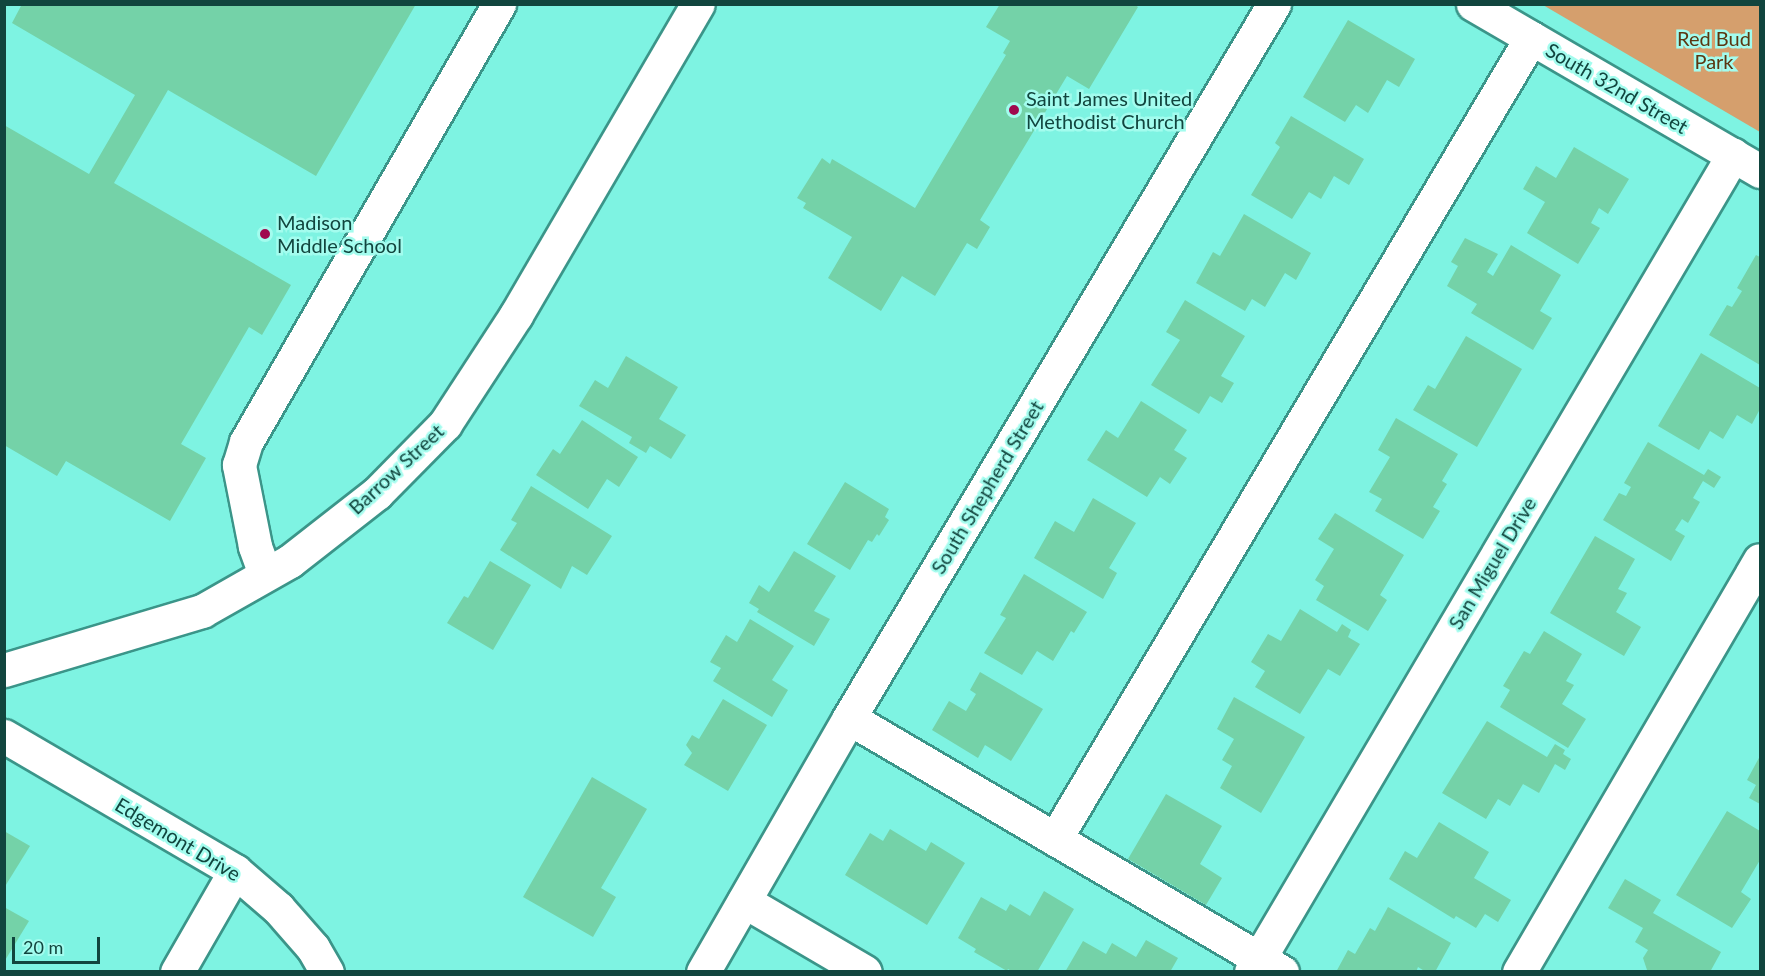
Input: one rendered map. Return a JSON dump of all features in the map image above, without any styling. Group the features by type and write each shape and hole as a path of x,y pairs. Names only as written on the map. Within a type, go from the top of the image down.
{"street":[{"path":"266,574 255,546 240,465 246,442 500,4"},
{"name":"Barrow Street","path":"4,670 202,611 290,561 377,493 445,424 516,315 698,4"},
{"name":"South Shepherd Street","path":"703,972 849,718 1274,4"},
{"name":"South 32nd Street","path":"1473,4 1747,163"},
{"path":"1055,838 1531,38"},
{"name":"San Miguel Drive","path":"1264,967 1747,163"},
{"path":"1519,972 1761,560"},
{"path":"849,718 1055,838 1264,967"},
{"name":"Edgemont Drive","path":"4,736 235,871 279,908 313,948 327,972"},
{"path":"177,972 235,871"},
{"path":"744,901 865,972"}],"green space":[{"name":"Red Bud Park","path":"1543,5 1760,5 1760,132"}],"building":[{"path":"22,4 416,4 316,176 168,90 114,183 291,285 262,335 249,327 181,444 206,458 170,521 66,461 57,476 4,445 4,125 89,174 135,95 12,23"},
{"path":"1000,4 1134,4 1138,7 1089,89 1067,76 980,220 990,227 977,249 967,243 935,296 902,276 881,311 828,278 852,237 803,208 806,203 797,198 822,158 830,164 832,159 915,208 1006,55 1003,53 1010,41 986,27"},
{"path":"1348,20 1415,59 1399,87 1387,80 1368,113 1356,105 1345,122 1303,97"},
{"path":"1291,116 1364,159 1349,185 1334,176 1321,199 1309,192 1292,219 1251,195 1280,147 1275,143"},
{"path":"1574,147 1629,179 1608,214 1599,208 1591,223 1600,228 1578,264 1527,233 1545,202 1523,189 1536,166 1556,178"},
{"path":"1244,214 1311,253 1296,280 1285,273 1265,307 1252,299 1245,311 1196,283 1213,252 1220,256"},
{"path":"1465,238 1498,254 1487,272 1493,276 1511,245 1561,275 1540,311 1552,318 1533,350 1471,313 1477,304 1447,286 1458,266 1451,262"},
{"path":"1756,255 1760,257 1760,365 1709,335 1727,305 1732,307 1742,291 1737,288"},
{"path":"1185,300 1245,336 1221,376 1234,383 1222,403 1210,396 1199,414 1151,385 1180,340 1166,332"},
{"path":"1466,336 1522,369 1477,447 1413,410 1428,385 1435,389"},
{"path":"1701,353 1760,388 1760,409 1752,424 1737,415 1723,439 1710,431 1699,450 1658,426"},
{"path":"626,356 678,387 659,419 686,435 671,459 650,446 646,453 629,443 632,437 579,406 595,380 608,388"},
{"path":"1141,401 1187,430 1174,450 1187,458 1170,484 1160,477 1147,497 1087,460 1106,430 1118,438"},
{"path":"1396,418 1458,454 1442,481 1447,484 1433,507 1440,511 1423,539 1375,511 1382,499 1369,492 1390,457 1378,450"},
{"path":"582,420 638,457 619,487 607,479 588,509 536,475 553,449 560,454"},
{"path":"1648,442 1704,475 1708,469 1721,477 1714,488 1703,481 1693,498 1700,502 1688,523 1682,519 1675,530 1685,536 1671,561 1603,520 1619,493 1626,496 1631,487 1624,483"},
{"path":"845,482 889,509 885,517 889,520 879,536 877,534 872,542 868,540 850,570 807,544"},
{"path":"531,486 612,536 587,575 572,566 561,589 500,550 517,523 511,520"},
{"path":"1093,498 1136,523 1109,568 1117,573 1103,599 1034,558 1055,521 1074,532"},
{"path":"1335,513 1404,555 1380,595 1387,600 1368,631 1316,600 1324,586 1315,580 1334,549 1318,539"},
{"path":"1595,536 1635,559 1618,589 1627,593 1616,612 1641,627 1624,656 1550,613"},
{"path":"794,551 836,576 814,611 830,619 814,646 757,612 759,609 749,603 759,585 769,592"},
{"path":"490,561 531,585 493,650 447,623 464,596 468,598"},
{"path":"1024,574 1087,612 1074,633 1071,631 1053,661 1037,651 1022,675 984,653 1006,618 1000,615"},
{"path":"1300,609 1337,632 1342,624 1351,630 1348,637 1360,644 1340,676 1328,669 1300,714 1255,687 1265,671 1251,662 1268,634 1281,641"},
{"path":"750,619 794,646 772,680 788,690 772,717 713,681 721,668 710,662 726,635 737,642"},
{"path":"1544,631 1582,654 1566,681 1574,685 1562,704 1586,719 1568,748 1500,707 1510,690 1503,686 1524,651 1530,654"},
{"path":"980,672 1043,709 1011,761 985,745 978,758 932,730 949,701 966,711 976,694 970,690"},
{"path":"1234,697 1305,737 1261,813 1220,788 1232,766 1222,760 1234,739 1217,729"},
{"path":"723,699 767,725 728,791 684,765 692,753 686,745 692,735 699,739"},
{"path":"1487,721 1547,757 1555,744 1565,750 1563,754 1571,759 1565,770 1555,764 1539,793 1523,784 1510,806 1498,799 1486,819 1442,793"},
{"path":"1760,756 1760,804 1749,798 1756,785 1747,780"},
{"path":"592,777 647,809 601,888 616,897 593,937 523,897"},
{"path":"1166,794 1222,826 1200,864 1222,878 1206,905 1128,859"},
{"path":"1727,811 1760,831 1760,860 1741,892 1751,899 1732,928 1676,895"},
{"path":"1439,822 1489,852 1474,878 1511,900 1498,922 1485,914 1476,928 1456,916 1454,919 1389,879 1405,851 1417,858"},
{"path":"890,829 926,851 931,842 965,863 927,925 845,875 870,833 883,841"},
{"path":"4,831 30,846 4,888"},
{"path":"1625,879 1661,900 1653,913 1721,952 1710,972 1647,970 1643,958 1648,950 1635,942 1643,928 1608,908"},
{"path":"1044,891 1074,909 1037,972 1013,972 1008,969 1007,971 974,952 976,949 958,938 981,897 1006,911 1010,904 1030,916"},
{"path":"4,907 29,921 4,962"},
{"path":"1388,907 1451,943 1435,972 1426,972 1418,967 1416,972 1336,972 1348,950 1355,954 1370,928 1375,931"},
{"path":"1146,940 1178,958 1170,972 1065,972 1083,941 1106,954 1112,943 1136,957"}],"place":[{"name":"Saint James United Methodist Church","path":"1014,110"},
{"name":"Madison Middle School","path":"265,234"}]}
